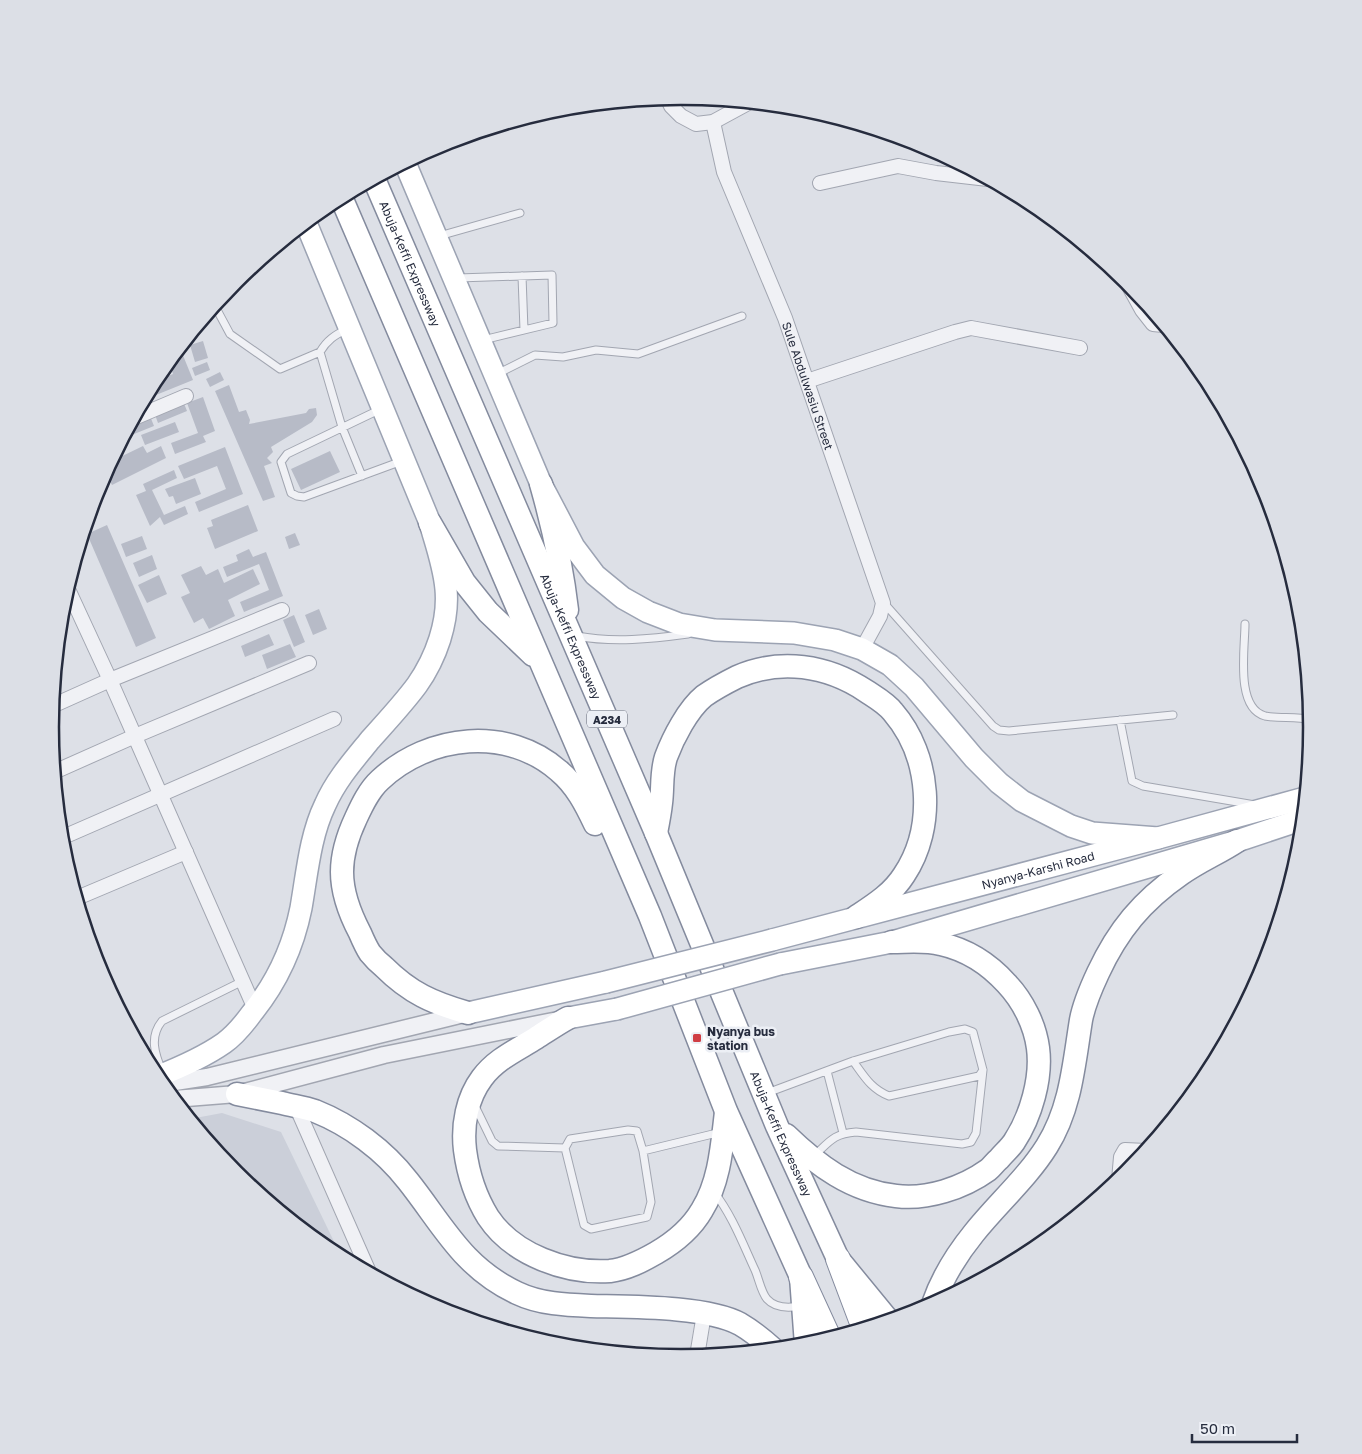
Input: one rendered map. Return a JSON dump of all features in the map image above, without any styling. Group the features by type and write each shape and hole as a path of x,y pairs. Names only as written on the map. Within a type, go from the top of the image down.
{"highway":[{"name":"Abuja-Keffi Expressway","path":"376,185 656,833 777,1126 838,1260 862,1322"},
{"name":"A234","path":"344,204 650,916 725,1121 826,1332"},
{"path":"541,484 553,525 571,635"},
{"path":"430,522 464,582 488,612 539,661"},
{"path":"656,833 666,758 687,717 702,697 744,674 769,667 794,665 818,669 837,675 858,685 880,700 893,712 908,734 920,760 925,786 924,817 914,854 904,875 888,895 856,918"},
{"path":"468,1013 438,1004 417,994 391,974 371,954 351,917 344,894 342,871 345,845 364,801 379,781 417,754 438,746 478,740 516,747 545,761 571,783 584,802 620,872 650,916"},
{"path":"937,1294 963,1248 1027,1174 1047,1147 1060,1123 1072,1078 1082,1017 1091,988 1114,941 1131,919 1152,897 1182,873 1237,841"},
{"path":"777,1126 829,1172 849,1184 873,1192 895,1196 915,1197 932,1194 963,1184 989,1169 1014,1142 1026,1118 1034,1095 1038,1068 1038,1048 1034,1031 1025,1009 1015,992 989,966 967,952 941,944 892,942"},
{"path":"568,1018 507,1054 495,1064 482,1078 467,1110 464,1141 467,1168 477,1195 489,1218 506,1237 541,1260 577,1269 611,1271 642,1261 670,1244 690,1228 703,1209 720,1161 725,1121"},
{"path":"237,1094 314,1111 338,1122 364,1138 407,1180 456,1247 496,1283 519,1294 543,1302 655,1308 704,1314 738,1323 765,1343"},
{"name":"Abuja-Keffi Expressway","path":"838,1260 884,1315"},
{"path":"801,1277 805,1336"}],"main road":[{"path":"406,169 541,484 574,547 595,575 623,598 648,612 679,624 715,630 794,633 835,640 862,649 890,665 914,687 974,758 999,783 1022,801 1071,826 1092,833 1158,838"},
{"path":"166,1075 205,1055 224,1042 242,1026 270,991 290,948 299,917 317,826 335,783 417,684 437,647 445,616 446,590 441,560 430,522 308,229"},
{"name":"Nyanya-Karshi Road","path":"468,1013 606,982 772,940 1299,800"},
{"path":"568,1018 617,1009 780,964 892,942 1237,841 1296,821"}],"street":[{"path":"671,105 681,116 696,124 713,122 739,108"},
{"name":"Sule Abdulwasiu Street","path":"713,122 724,172 785,318 884,603"},
{"path":"820,183 898,166 971,177"},
{"path":"1141,309 1155,324"},
{"path":"807,382 970,328 1080,348"},
{"path":"143,414 186,396"},
{"path":"73,599 256,1009"},
{"path":"862,649 880,616 884,603"},
{"path":"60,703 282,610"},
{"path":"60,769 309,663"},
{"path":"69,835 334,719"},
{"path":"82,896 186,852"},
{"path":"167,1078 207,1077 468,1013"},
{"path":"182,1098 237,1094 384,1055 568,1018"},
{"path":"296,1106 365,1263"},
{"path":"1120,1168 1121,1158 1126,1150 1136,1151"},
{"path":"698,1349 704,1314"}],"lane":[{"path":"436,237 520,213"},
{"path":"454,278 552,275 553,323 480,341"},
{"path":"522,276 524,330"},
{"path":"218,312 230,334 280,368 320,352 326,342 336,334 350,328"},
{"path":"495,375 535,355 563,357 596,350 638,354 742,316"},
{"path":"320,352 342,427 362,476"},
{"path":"383,408 287,454 282,462 291,493 304,497 405,460"},
{"path":"884,603 993,726 999,730 1009,731 1173,714"},
{"path":"1245,624 1244,684 1248,701 1253,710 1264,715 1303,719"},
{"path":"571,635 591,639 617,640 663,637 715,630"},
{"path":"1120,720 1132,781 1143,786 1270,808"},
{"path":"157,1062 153,1039 157,1027 162,1021 243,981"},
{"path":"764,1094 853,1061 965,1029 974,1032 983,1070 976,1133 971,1142 962,1144 856,1132 843,1133 835,1136 812,1158"},
{"path":"853,1061 870,1084 878,1091 889,1096 979,1076 983,1070"},
{"path":"827,1071 843,1133"},
{"path":"471,1098 494,1145 565,1148"},
{"path":"643,1151 725,1121"},
{"path":"628,1130 637,1131 643,1151 651,1202 646,1217 591,1229 584,1225 565,1148 570,1140 628,1130"},
{"path":"711,1189 724,1205 767,1299 787,1308 802,1306"}],"shaded area":[{"path":"222,1113 281,1132 335,1244 302,1221 271,1195 241,1167 197,1118"}],"building":[{"path":"203,341 208,358 195,362 190,345"},
{"path":"183,354 193,380 155,395 167,376 173,374 172,370"},
{"path":"207,362 210,370 195,376 192,368"},
{"path":"220,372 224,380 210,387 206,379"},
{"path":"229,385 239,412 246,410 250,420 249,424 306,413 309,409 316,408 317,415 312,422 271,447 273,452 267,458 272,463 264,466 275,497 263,501 215,391"},
{"path":"203,397 215,431 203,436 206,442 175,454 171,443 198,433 187,403"},
{"path":"183,401 187,411 158,423 154,412"},
{"path":"150,416 154,426 132,435 140,420"},
{"path":"175,422 179,432 145,445 141,435"},
{"path":"143,446 147,453 161,446 166,458 112,485 110,481 121,457"},
{"path":"225,447 243,494 199,512 195,502 226,489 217,466 184,479 178,466"},
{"path":"330,451 340,472 301,490 291,469"},
{"path":"174,470 177,478 152,490 164,515 185,506 188,514 164,525 160,517 150,526 136,495 146,491 143,484"},
{"path":"195,478 201,494 176,504 173,496 169,497 165,489"},
{"path":"248,505 258,531 215,549 207,528 213,526 211,520"},
{"path":"107,525 156,638 136,647 89,538 90,533"},
{"path":"295,533 300,545 289,549 285,537"},
{"path":"142,536 147,549 126,557 121,544"},
{"path":"249,549 253,557 266,552 283,596 244,612 240,602 269,590 259,564 227,577 223,567 238,561 236,555"},
{"path":"152,555 157,569 139,577 133,563"},
{"path":"201,566 206,575 218,569 224,583 253,569 260,584 228,600 235,616 209,629 203,618 194,623 181,597 190,593 181,575"},
{"path":"159,575 167,594 147,603 138,585"},
{"path":"319,609 327,629 313,635 305,615"},
{"path":"294,615 305,642 294,647 283,620"},
{"path":"269,634 274,645 245,657 241,646"},
{"path":"290,644 296,657 267,669 262,655"}],"place":[{"name":"Nyanya bus station","path":"697,1038"}]}
